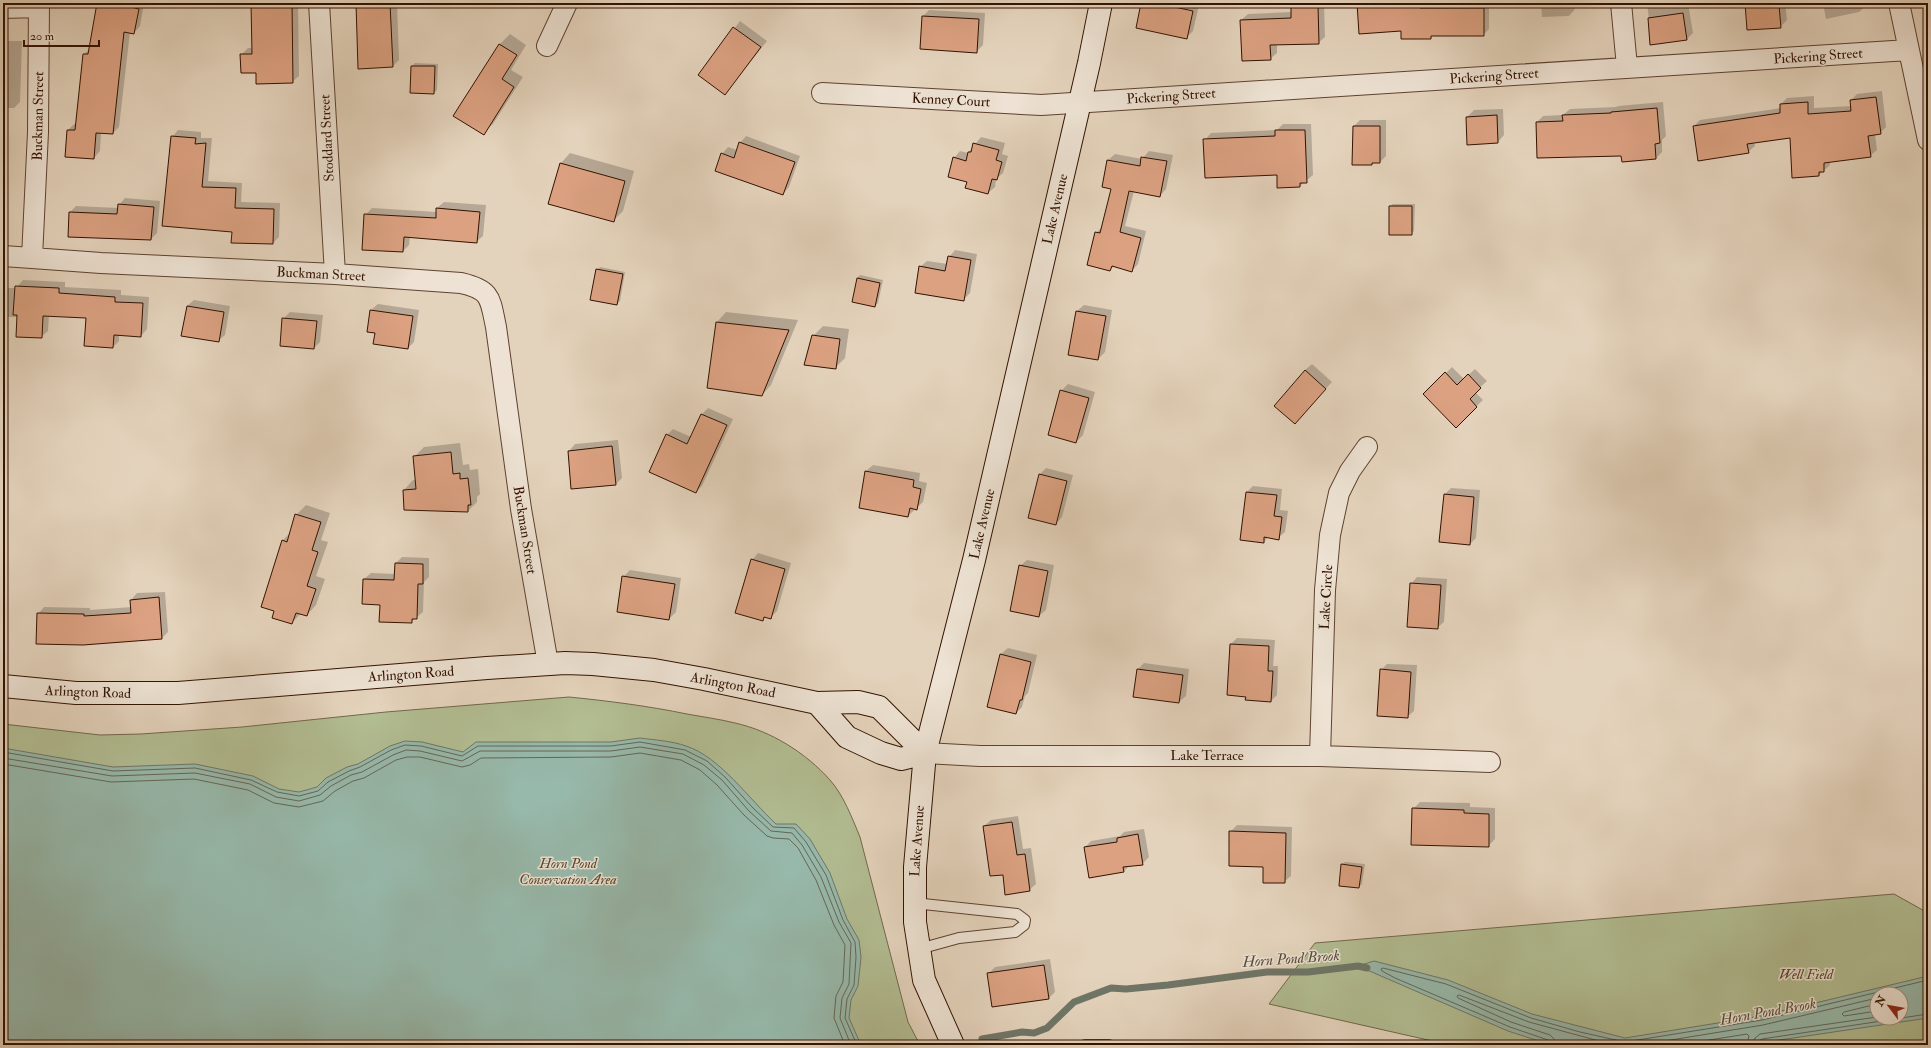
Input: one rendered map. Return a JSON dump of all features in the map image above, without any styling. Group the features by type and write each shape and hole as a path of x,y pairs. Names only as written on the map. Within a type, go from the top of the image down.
{"street":[{"name":"Stoddard Street","path":"319,3 335,274"},
{"path":"547,46 568,3"},
{"name":"Lake Avenue","path":"953,1045 924,980 914,903 915,867 924,753 974,560 1080,102 1101,3"},
{"path":"1621,3 1627,67"},
{"path":"1900,3 1928,140"},
{"name":"Buckman Street","path":"39,5 38,125 32,258 100,263 335,274 461,283 477,287 488,295 492,304 496,327 521,510 548,664"},
{"path":"3,8 39,5"},
{"name":"Pickering Street","path":"1080,102 1909,50"},
{"name":"Kenney Court","path":"822,93 1028,105 1080,102"},
{"path":"3,256 32,258"},
{"name":"Lake Circle","path":"1320,756 1325,590 1330,536 1339,493 1350,471 1367,447"},
{"name":"Arlington Road","path":"3,686 76,694 178,693 548,664 593,664 654,670 754,689 817,703 858,702 879,707 924,753"},
{"path":"817,703 846,737 881,753 901,759 924,753"},
{"name":"Lake Terrace","path":"924,753 980,756 1320,756 1490,762"}],"lane":[{"path":"914,903 1017,914 1025,920 1024,925 1015,932 960,938 919,949"},
{"path":"1085,1045 1109,1045"}],"green space":[{"name":"Horn Pond Conservation Area","path":"569,697 614,702 723,720 762,731 787,744 821,770 835,786 847,807 860,837 908,1022 920,1045 3,1045 3,724 100,735 141,734 242,727 386,712"},
{"name":"Well Field","path":"1894,894 1928,913 1928,1045 1450,1045 1269,1004 1315,943"}],"water":[{"name":"Horn Pond Conservation Area","path":"640,738 675,743 699,751 711,759 734,780 776,824 796,824 810,839 830,873 847,919 859,940 861,957 858,986 851,1000 849,1018 861,1045 3,1045 3,748 113,767 195,764 253,776 279,789 299,792 317,787 326,778 347,767 358,764 390,746 405,741 422,742 463,752 476,742 611,742"},
{"name":"Horn Pond Brook","path":"1374,961 1448,980 1532,1014 1625,1038 1761,1016 1869,990 1869,1026 1874,1026 1746,1045 1551,1045 1508,1031 1358,966"},
{"name":"Horn Pond Brook","path":"1928,976 1928,1018 1909,1021 1909,986 1886,986"}],"building":[{"path":"97,3 131,3 131,7 139,9 134,34 124,32 113,134 96,133 94,159 65,157 67,130 75,130 83,54 88,54"},
{"path":"251,3 292,3 293,83 256,84 256,73 241,73 240,54 252,54"},
{"path":"356,3 390,3 393,67 358,69"},
{"path":"1141,3 1156,3 1193,11 1187,39 1136,28"},
{"path":"1357,3 1420,3 1420,8 1484,8 1484,36 1431,36 1431,39 1401,39 1401,31 1359,34"},
{"path":"1745,3 1773,3 1773,6 1779,5 1781,28 1747,30"},
{"path":"1291,5 1318,5 1319,44 1270,45 1271,60 1242,61 1240,20 1291,18"},
{"path":"1683,13 1687,40 1650,45 1648,18"},
{"path":"922,16 979,19 977,53 920,49"},
{"path":"733,27 761,47 725,95 698,75"},
{"path":"499,44 517,55 502,79 514,87 484,135 453,116"},
{"path":"411,66 435,66 434,94 410,93"},
{"path":"1876,97 1881,134 1868,136 1871,157 1824,163 1824,172 1819,172 1819,176 1792,178 1790,138 1747,144 1749,153 1698,161 1693,126 1780,113 1780,104 1808,102 1808,114 1851,111 1850,100"},
{"path":"1657,108 1660,143 1655,144 1656,159 1622,162 1621,156 1537,158 1536,122 1563,121 1562,115 1611,113"},
{"path":"1497,115 1498,143 1467,145 1466,117"},
{"path":"1353,126 1380,126 1380,163 1372,163 1372,165 1352,165"},
{"path":"1275,130 1305,130 1307,183 1300,183 1300,187 1277,188 1277,175 1205,178 1203,139 1275,136"},
{"path":"171,136 196,138 195,144 206,143 202,187 236,188 235,208 274,209 273,244 231,243 232,232 162,226"},
{"path":"739,142 795,162 783,195 715,171 721,153 734,158"},
{"path":"973,143 999,150 996,160 1002,162 997,180 992,179 988,194 965,188 967,182 948,177 953,157 966,161 968,152 971,152"},
{"path":"1141,157 1167,161 1160,197 1129,191 1120,232 1141,238 1132,272 1112,266 1110,271 1087,265 1095,232 1100,233 1111,189 1102,187 1107,160 1140,166"},
{"path":"560,163 625,181 614,222 548,204"},
{"path":"118,204 154,207 151,240 68,237 69,212 117,214"},
{"path":"1389,206 1412,206 1412,235 1389,235"},
{"path":"436,208 480,212 477,243 404,237 403,252 362,250 364,214 436,218"},
{"path":"948,256 971,260 964,301 915,293 919,266 945,271"},
{"path":"596,269 623,274 617,305 590,300"},
{"path":"857,278 880,283 875,307 852,302"},
{"path":"15,286 59,288 59,293 115,297 115,302 143,303 141,337 114,335 113,348 84,346 86,318 43,316 42,338 16,337 17,315 13,315"},
{"path":"187,306 224,312 219,342 181,336"},
{"path":"370,310 413,316 408,349 373,344 375,333 367,332"},
{"path":"1076,311 1106,316 1098,360 1068,355"},
{"path":"282,318 317,321 314,349 280,346"},
{"path":"716,322 789,330 762,396 707,388"},
{"path":"812,335 840,339 836,369 804,365"},
{"path":"1305,370 1326,389 1295,424 1274,406"},
{"path":"1445,372 1457,385 1468,374 1481,388 1470,399 1477,407 1456,428 1423,394"},
{"path":"1060,390 1089,398 1076,443 1048,435"},
{"path":"701,414 727,425 696,493 649,472 666,434 687,444"},
{"path":"612,446 616,485 571,489 568,451"},
{"path":"451,452 453,474 460,473 460,479 468,478 471,505 468,505 468,512 404,510 403,490 416,489 413,456"},
{"path":"865,471 914,480 913,487 921,489 917,510 910,508 908,517 859,508"},
{"path":"1039,474 1067,481 1056,525 1028,518"},
{"path":"1246,492 1277,495 1274,516 1282,517 1279,540 1264,537 1264,543 1240,540"},
{"path":"1444,494 1474,497 1470,545 1439,542"},
{"path":"295,514 321,522 312,550 318,552 307,586 316,589 307,616 296,613 292,624 272,618 274,611 261,607 282,540 287,542"},
{"path":"751,559 785,569 771,619 764,617 763,621 735,613"},
{"path":"395,563 423,564 423,584 418,584 417,619 412,619 412,623 379,622 380,605 362,604 363,579 394,580"},
{"path":"1019,565 1048,571 1039,617 1010,611"},
{"path":"622,576 675,584 669,620 617,612"},
{"path":"1410,583 1441,585 1438,629 1407,627"},
{"path":"159,597 162,639 83,645 36,644 37,613 84,614 84,616 131,613 130,600"},
{"path":"1230,644 1269,646 1268,671 1273,671 1271,702 1245,700 1246,697 1227,695"},
{"path":"1000,654 1031,662 1022,700 1020,700 1016,714 987,707"},
{"path":"1137,669 1183,675 1179,703 1133,697"},
{"path":"1380,669 1411,672 1408,718 1377,716"},
{"path":"1412,808 1464,810 1464,813 1489,814 1489,847 1411,845"},
{"path":"1012,822 1017,855 1025,854 1030,891 1005,895 1003,875 990,876 983,826"},
{"path":"1229,831 1286,833 1285,883 1263,883 1263,867 1229,866"},
{"path":"1138,834 1143,865 1123,867 1124,872 1089,878 1084,847 1117,842 1117,838"},
{"path":"1341,864 1362,867 1359,888 1339,886"},
{"path":"1044,965 1049,999 992,1007 987,973"}],"waterway":[{"name":"Horn Pond Brook","path":"982,1039 1022,1032 1034,1033 1047,1028 1074,1002 1111,988 1126,989 1168,985 1267,972 1308,972 1358,966 1367,968"}]}
